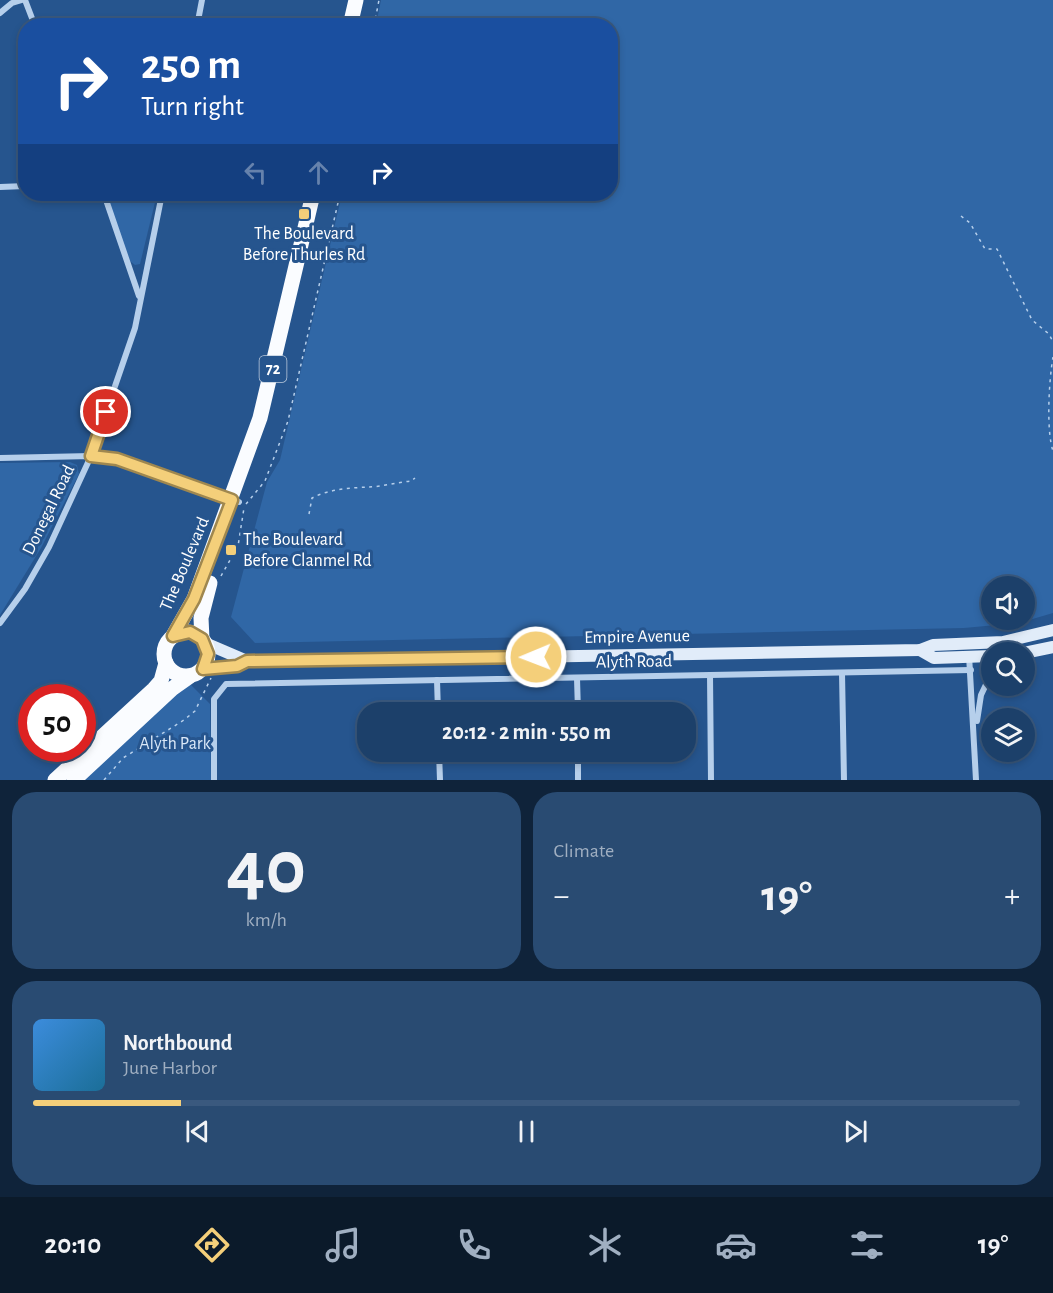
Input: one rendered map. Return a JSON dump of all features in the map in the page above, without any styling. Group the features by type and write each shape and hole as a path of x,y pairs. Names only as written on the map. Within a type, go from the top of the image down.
{"main road":[{"path":"352,18 356,0"},
{"path":"360,18 364,0"},
{"name":"The Boulevard","path":"203,641 203,607 260,418 311,201"},
{"name":"The Boulevard","path":"173,636 194,599 236,501 278,382 319,201"},
{"name":"Empire Avenue","path":"969,650 1053,630"},
{"path":"173,636 190,632 203,641"},
{"name":"72","path":"55,780 161,681 166,663 166,645 173,636"},
{"name":"72","path":"202,673 208,654 203,641"},
{"name":"Empire Avenue","path":"203,641 247,661 920,650 933,645 981,653"},
{"path":"1035,651 1053,647"},
{"name":"Empire Avenue","path":"202,673 237,666 247,661"},
{"path":"166,663 173,672 202,673"},
{"path":"74,780 173,688 202,673"}],"street":[{"path":"0,13 12,3 23,0 31,18"},
{"path":"199,18 202,0"},
{"path":"0,187 18,186"},
{"path":"106,201 139,297"},
{"name":"Donegal Road","path":"0,623 25,589 49,548 91,456 135,328 139,297 160,201"},
{"path":"0,458 91,456 117,459 236,501"},
{"path":"969,650 976,780"},
{"name":"Alyth Road","path":"214,780 214,699 226,684 971,670"},
{"path":"842,673 844,780"},
{"path":"710,675 711,780"},
{"path":"577,678 578,702"},
{"path":"437,680 438,702"},
{"path":"975,728 981,695"},
{"path":"439,762 440,780"},
{"path":"578,762 578,780"}],"path":[{"path":"376,18 379,0"},
{"path":"219,582 238,546 244,507 265,481 288,421 338,201"},
{"path":"961,216 970,223 985,249 997,249 1032,320 1049,334 1053,342"},
{"path":"1053,357 1050,373 1049,439 1053,451"},
{"path":"309,514 312,498 321,493 333,493 351,487 371,488 381,484 411,481 416,478"},
{"path":"104,780 123,758 195,711 202,673"}],"green space":[{"path":"381,0 1053,0 1053,613 1035,618 1035,576 981,576 981,626 255,643 231,617 267,482 280,460 340,201 618,201 618,18 377,18"},
{"path":"108,201 155,201 140,264 135,265 130,261"},
{"path":"70,462 77,465 79,474 41,548 0,615 0,463"},
{"name":"Alyth Park","path":"189,683 210,704 211,780 82,780"}],"place":[{"name":"The Boulevard Before Thurles Rd","path":"304,214"},
{"name":"The Boulevard Before Clanmel Rd","path":"231,550"}],"route":[{"path":"106,412 91,456 117,459 232,500 186,618 173,636 190,632 202,639 208,654 203,669 237,666 247,661 536,657"}]}
